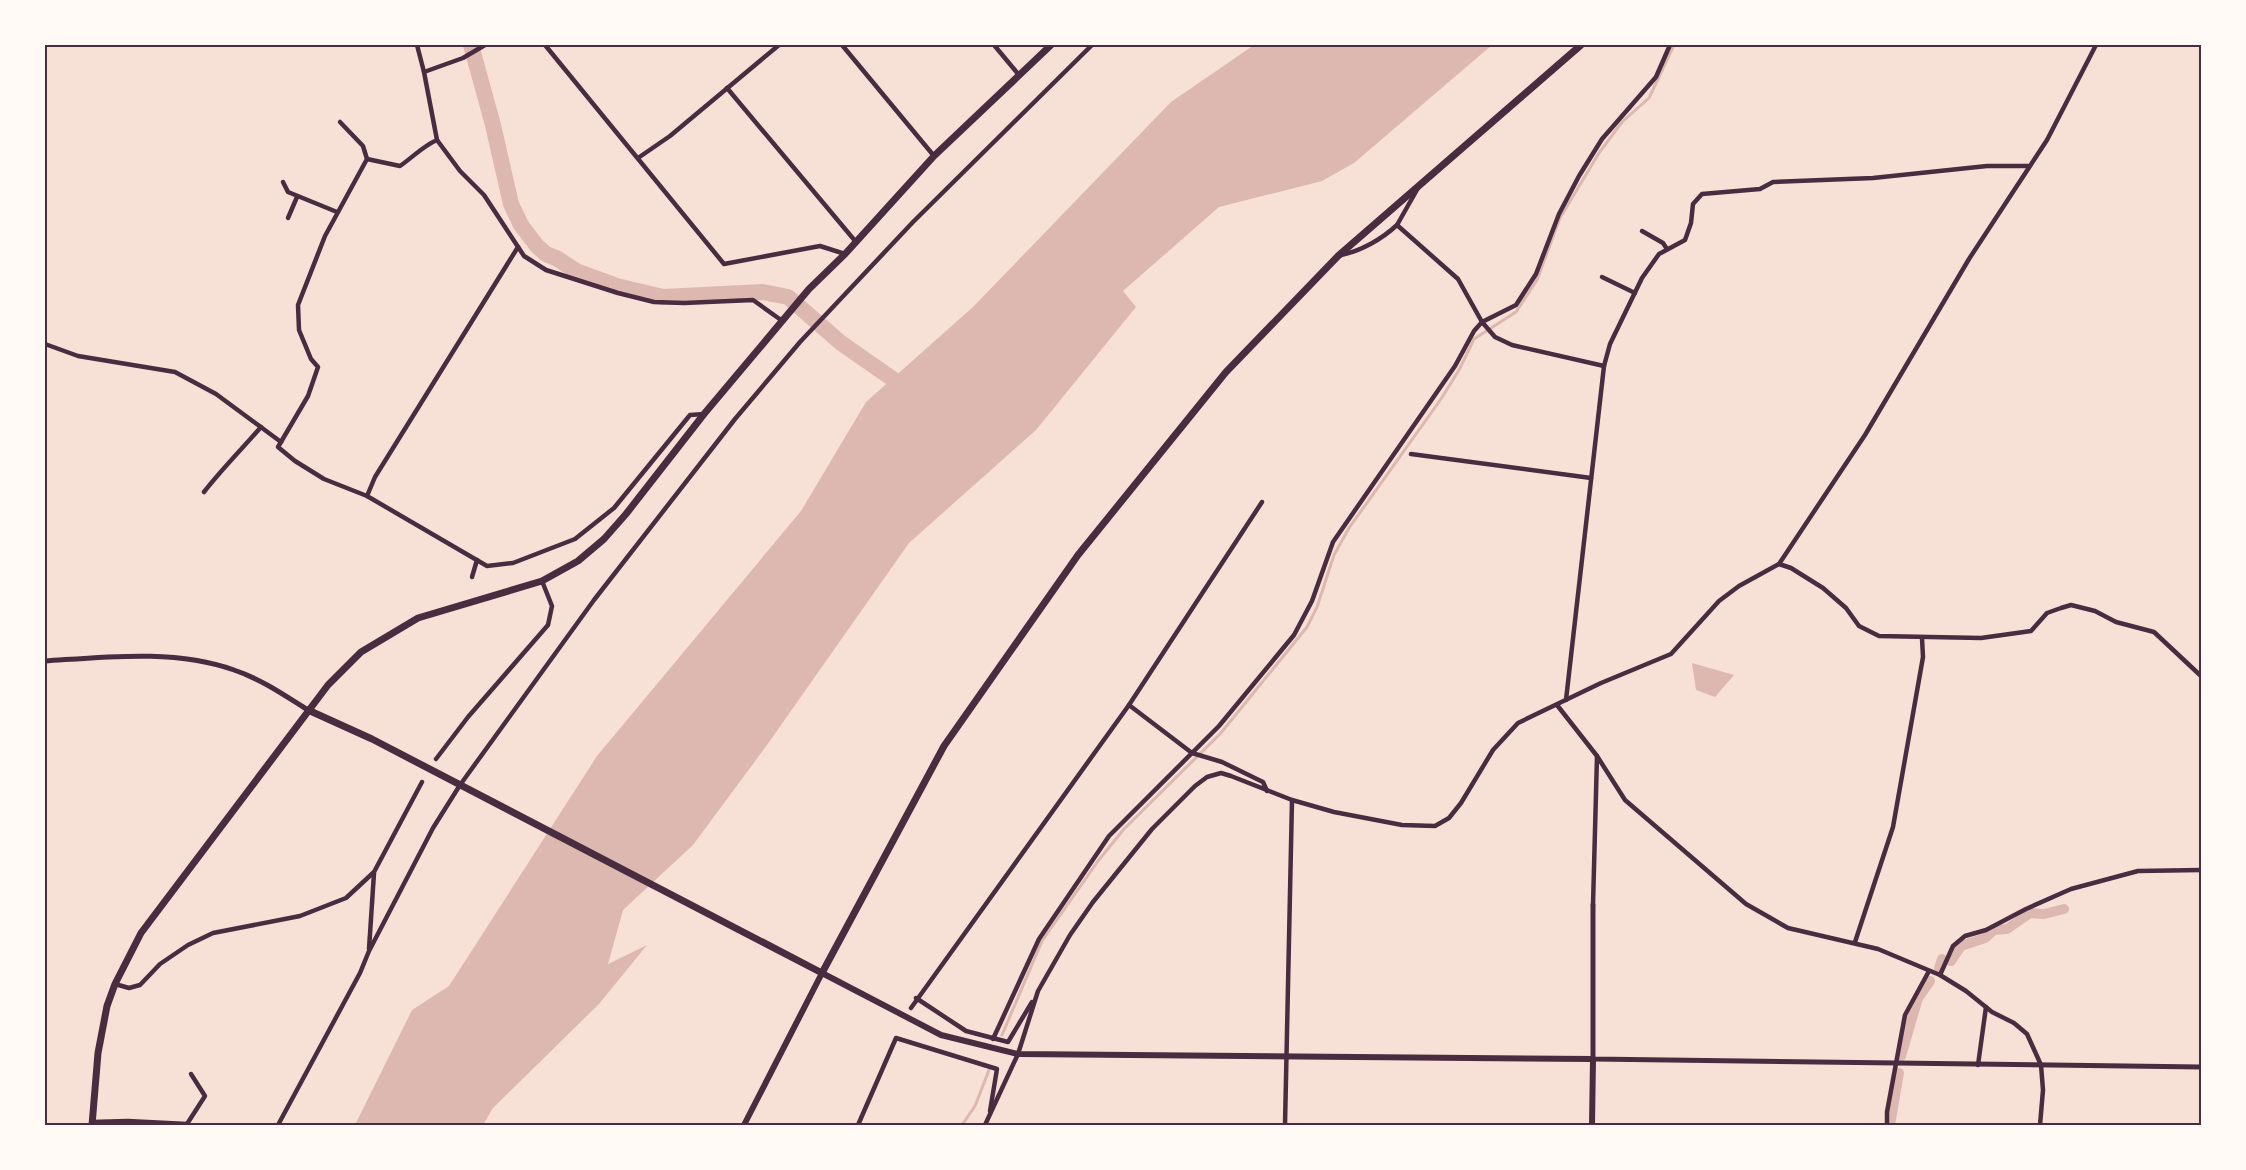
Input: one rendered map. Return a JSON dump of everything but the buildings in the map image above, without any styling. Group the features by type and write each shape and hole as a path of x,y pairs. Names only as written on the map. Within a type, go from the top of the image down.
{"main road":[{"path":"91,1124 107,1006 115,984 141,933 308,710 341,670 361,652 417,618 542,581 578,561 604,539 781,320 809,289 845,254 934,156 1051,45"},
{"path":"744,1125 822,973 944,746 1078,555 1226,372 1338,256 1581,45"},
{"path":"308,710 372,739 940,1035 1018,1054 1593,1059 1592,1125"}],"street":[{"path":"417,45 437,140 459,171 484,195 524,256 546,270 654,302 753,300 781,320"},
{"path":"424,72 463,58 485,45"},
{"path":"545,45 724,264 820,246 845,254"},
{"path":"638,158 670,136 779,45"},
{"path":"842,45 934,156"},
{"path":"994,45 1019,75"},
{"path":"278,1125 360,973 369,951 433,828 460,785 601,591 735,418 810,331 921,214 1092,45"},
{"path":"993,1039 1039,939 1109,836 1219,726 1294,634 1312,601 1334,542 1455,366 1474,332 1482,322 1516,305 1536,274 1559,214 1579,177 1602,139 1656,78 1670,45"},
{"path":"916,999 966,1031 1008,1042 1070,935 1093,902 1152,828 1207,777 1221,773 1292,801 1369,820 1402,825 1435,826 1449,818 1493,750 1518,723 1671,654 1719,601 1739,586 1779,564 1865,435 1970,259 2028,166 2047,140 2097,45"},
{"path":"727,88 856,242"},
{"path":"340,122 363,146 368,159"},
{"path":"368,159 400,166 420,153 426,144 437,140"},
{"path":"368,159 325,236 298,305 299,330 311,359 318,367 308,396 278,447 295,461 324,478 367,496 487,566 513,563 575,538 614,508 690,415 704,414"},
{"path":"1566,700 1604,366 1610,344 1635,293 1659,254 1685,240 1691,223 1693,204 1702,194 1760,189 1773,182 1873,178 1987,166 2028,166"},
{"path":"283,182 288,192 297,198 337,212"},
{"path":"1338,256 1353,253 1388,234 1398,225 1420,183"},
{"path":"288,218 297,198"},
{"path":"1398,225 1458,279 1482,322 1495,337 1512,345 1604,366"},
{"path":"1642,231 1663,243 1667,249"},
{"path":"367,496 375,477 518,247"},
{"path":"1602,277 1635,293"},
{"path":"45,344 78,356 175,372 216,394 280,442"},
{"path":"204,492 261,427"},
{"path":"1411,454 1591,478"},
{"path":"911,1008 1129,705 1262,502"},
{"path":"472,577 477,560"},
{"path":"1779,564 1791,568 1823,588 1846,608 1859,626 1879,636 1981,638 2031,631 2047,613 2071,605 2095,611 2126,625 2154,632 2201,676"},
{"path":"436,759 468,717 548,625 552,606 542,581"},
{"path":"1855,942 1893,827 1923,657 1922,638"},
{"path":"45,662 136,657 176,658 207,663 234,670 271,687 308,710"},
{"path":"1129,705 1192,753 1263,782 1267,791"},
{"path":"1557,705 1597,756 1625,800 1746,904 1788,928 1878,949 1940,975 1986,1007 2014,1023 2027,1034 2041,1065 2043,1090 2040,1125"},
{"path":"1597,756 1593,905 1593,1059 2201,1068"},
{"path":"115,984 129,988 140,985 160,964 188,945 213,933 300,916 346,898 374,872 422,782"},
{"path":"1285,1125 1292,801"},
{"path":"1940,975 1953,946 1965,936 1986,930 2026,909 2071,890 2138,871 2201,870"},
{"path":"369,951 374,872"},
{"path":"1887,1125 1894,1064 1905,1015 1929,971"},
{"path":"985,1125 1018,1054 1038,991"},
{"path":"1978,1065 1986,1007"},
{"path":"858,1125 896,1038 997,1069 990,1115"},
{"path":"91,1124 128,1121 188,1124 205,1096 191,1074"}],"shaded area":[{"path":"1254,45 1492,45 1354,163 1322,181 1219,207 1123,291 1136,307 1036,430 909,543 767,745 693,845 623,910 608,964 647,945 599,1004 493,1108 483,1125 355,1125 412,1010 449,986 597,756 801,511 866,402 973,307 1171,102"},
{"path":"1692,663 1734,675 1715,697 1696,690"}],"waterway":[{"path":"471,45 493,125 511,204 521,225 546,254 576,271 617,286 663,297 763,292 788,297 841,343 910,391"},
{"path":"1002,1035 1042,941 1098,861 1124,829 1220,734 1307,627 1317,607 1334,555 1349,528 1441,399 1474,339 1516,312 1537,280 1560,218 1599,153 1622,122 1649,98 1674,45"},
{"path":"1951,961 1961,946 1985,938 1994,930 2007,929 2030,913 2044,914 2064,909"},
{"path":"1939,968 1942,959"},
{"path":"1901,1056 1918,998 1930,981"},
{"path":"962,1125 975,1106 989,1070"},
{"path":"1890,1125 1899,1073"}]}
